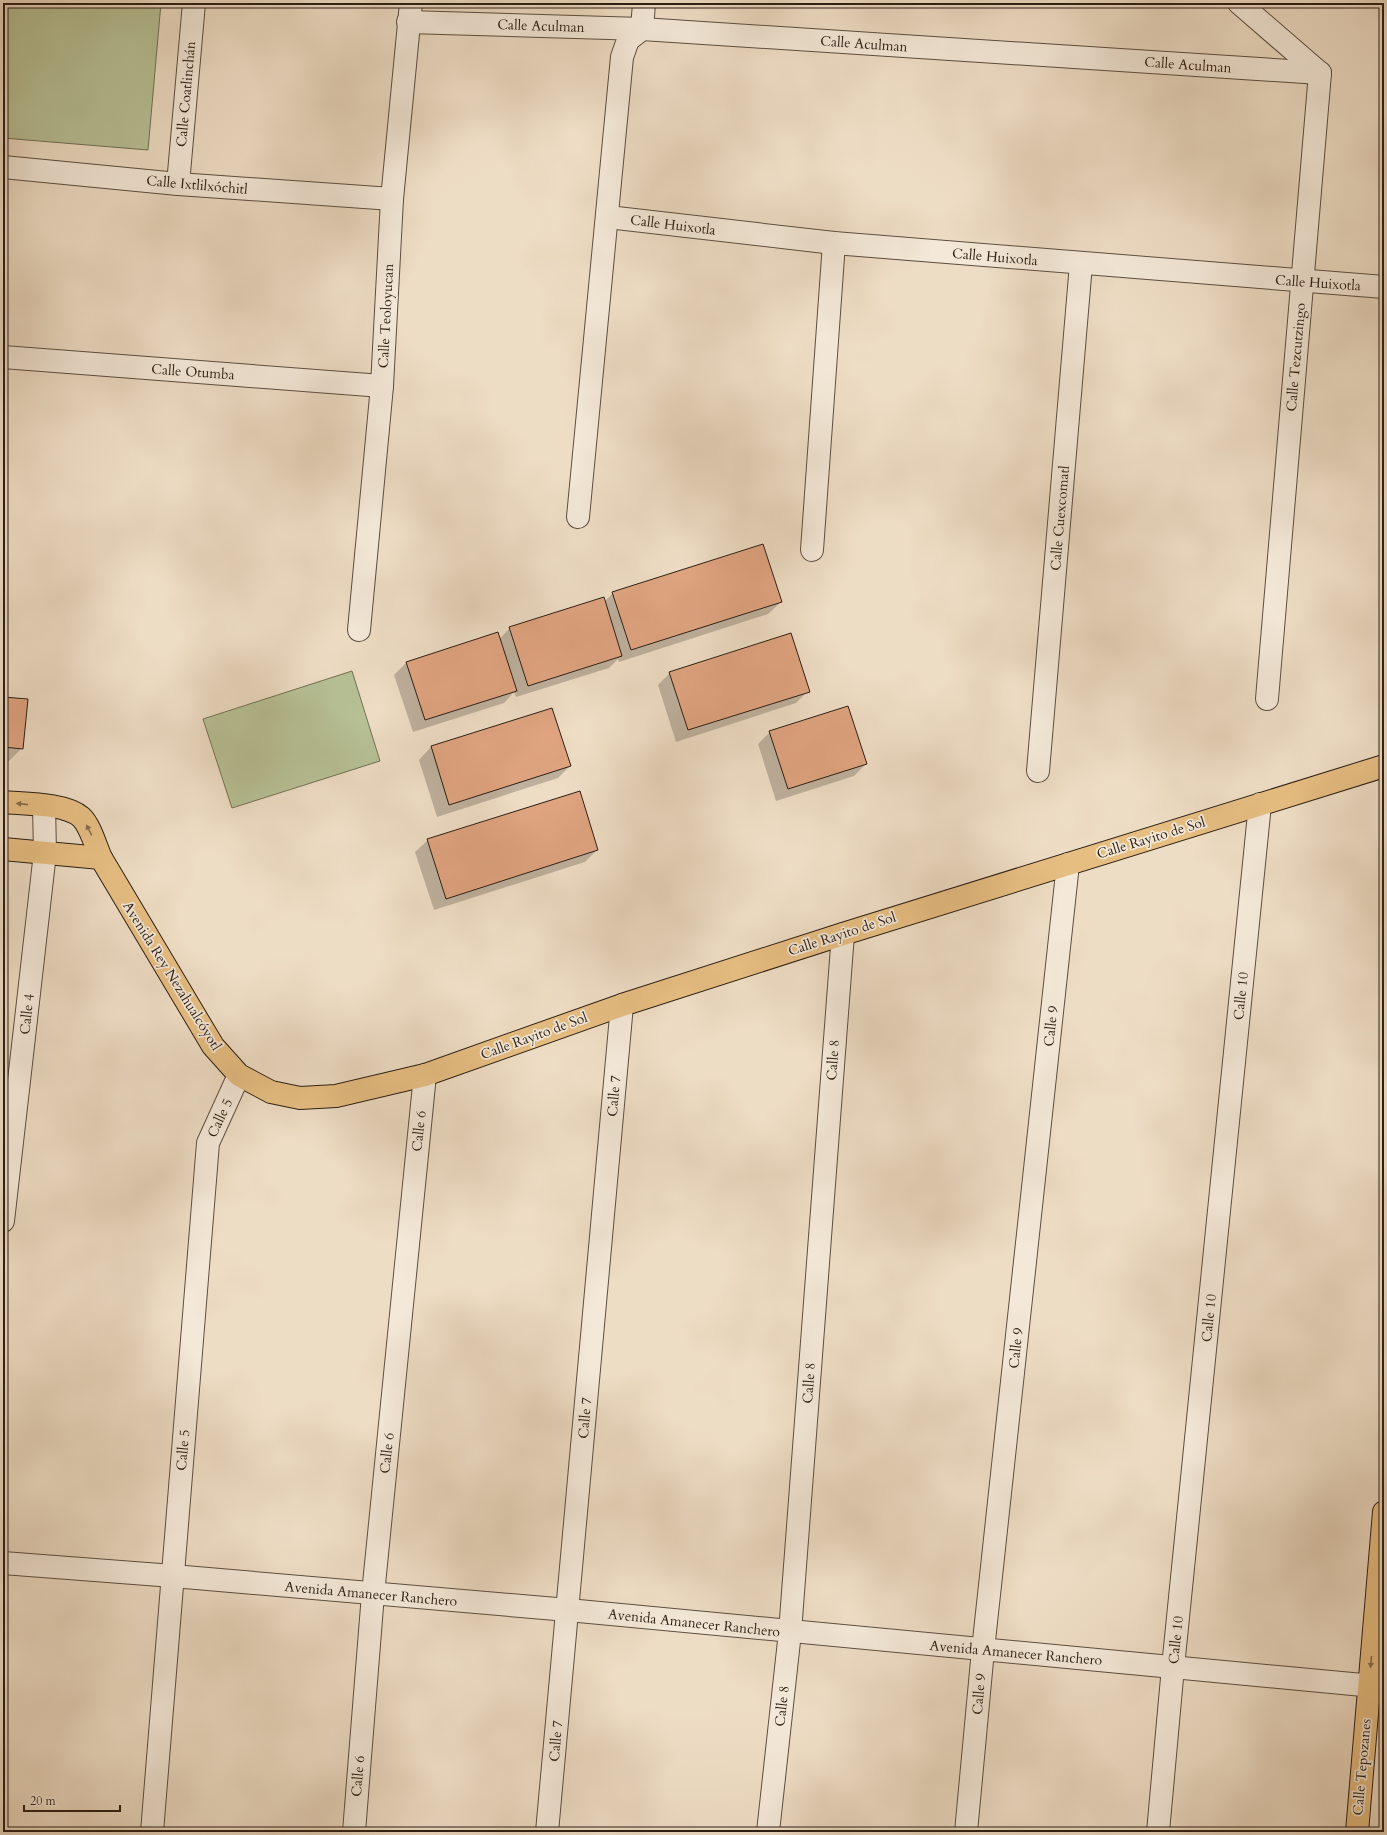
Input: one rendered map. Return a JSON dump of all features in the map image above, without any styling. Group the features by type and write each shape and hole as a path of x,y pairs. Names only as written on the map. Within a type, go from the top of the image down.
{"main road":[{"name":"Calle Rayito de Sol","path":"300,1098 336,1096 425,1075 622,1005 843,934 1384,766"},
{"name":"Avenida Rey Nezahualcóyotl","path":"3,802 69,809 82,817 101,858 213,1046 240,1075 271,1092 300,1098"},
{"path":"3,849 101,858"},
{"name":"Calle Tepozanes","path":"1357,1832 1377,1686 1384,1512"}],"street":[{"name":"Calle Coatlinchán","path":"178,184 194,3"},
{"path":"578,517 608,218 622,57 628,40 642,29 644,3"},
{"path":"1239,3 1320,73"},
{"name":"Calle Aculman","path":"410,13 1320,73"},
{"name":"Calle Teoloyucan","path":"359,630 382,386 392,199 410,13"},
{"name":"Calle Tezcutzingo","path":"1267,699 1320,73"},
{"name":"Calle Ixtlilxóchitl","path":"3,167 178,184 392,199"},
{"name":"Calle Huixotla","path":"608,218 834,244 1302,282 1384,287"},
{"path":"812,550 834,244"},
{"name":"Calle Cuexcomatl","path":"1038,771 1081,264"},
{"name":"Calle Otumba","path":"3,357 382,386"},
{"name":"Calle 10","path":"1158,1832 1173,1667 1260,804"},
{"name":"Calle 4","path":"3,1222 45,853 44,806"},
{"name":"Calle 9","path":"966,1832 983,1650 1068,864"},
{"name":"Calle 8","path":"768,1832 790,1632 843,934"},
{"name":"Calle 7","path":"547,1832 622,1005"},
{"name":"Calle 5","path":"152,1832 208,1143 240,1075"},
{"name":"Calle 6","path":"354,1832 373,1594 425,1075"},
{"name":"Avenida Amanecer Ranchero","path":"3,1563 568,1610 1377,1686"}],"green space":[{"path":"3,3 161,3 148,150 3,138"},
{"path":"352,671 380,761 232,808 203,719"}],"building":[{"path":"763,544 782,602 631,650 612,592"},
{"path":"604,597 622,656 528,686 509,627"},
{"path":"498,632 517,691 425,720 406,662"},
{"path":"791,633 810,692 688,730 669,672"},
{"path":"3,697 28,699 23,749 3,747"},
{"path":"848,706 867,764 788,789 769,731"},
{"path":"552,708 571,766 449,805 431,746"},
{"path":"580,791 598,850 446,899 427,839"}]}
